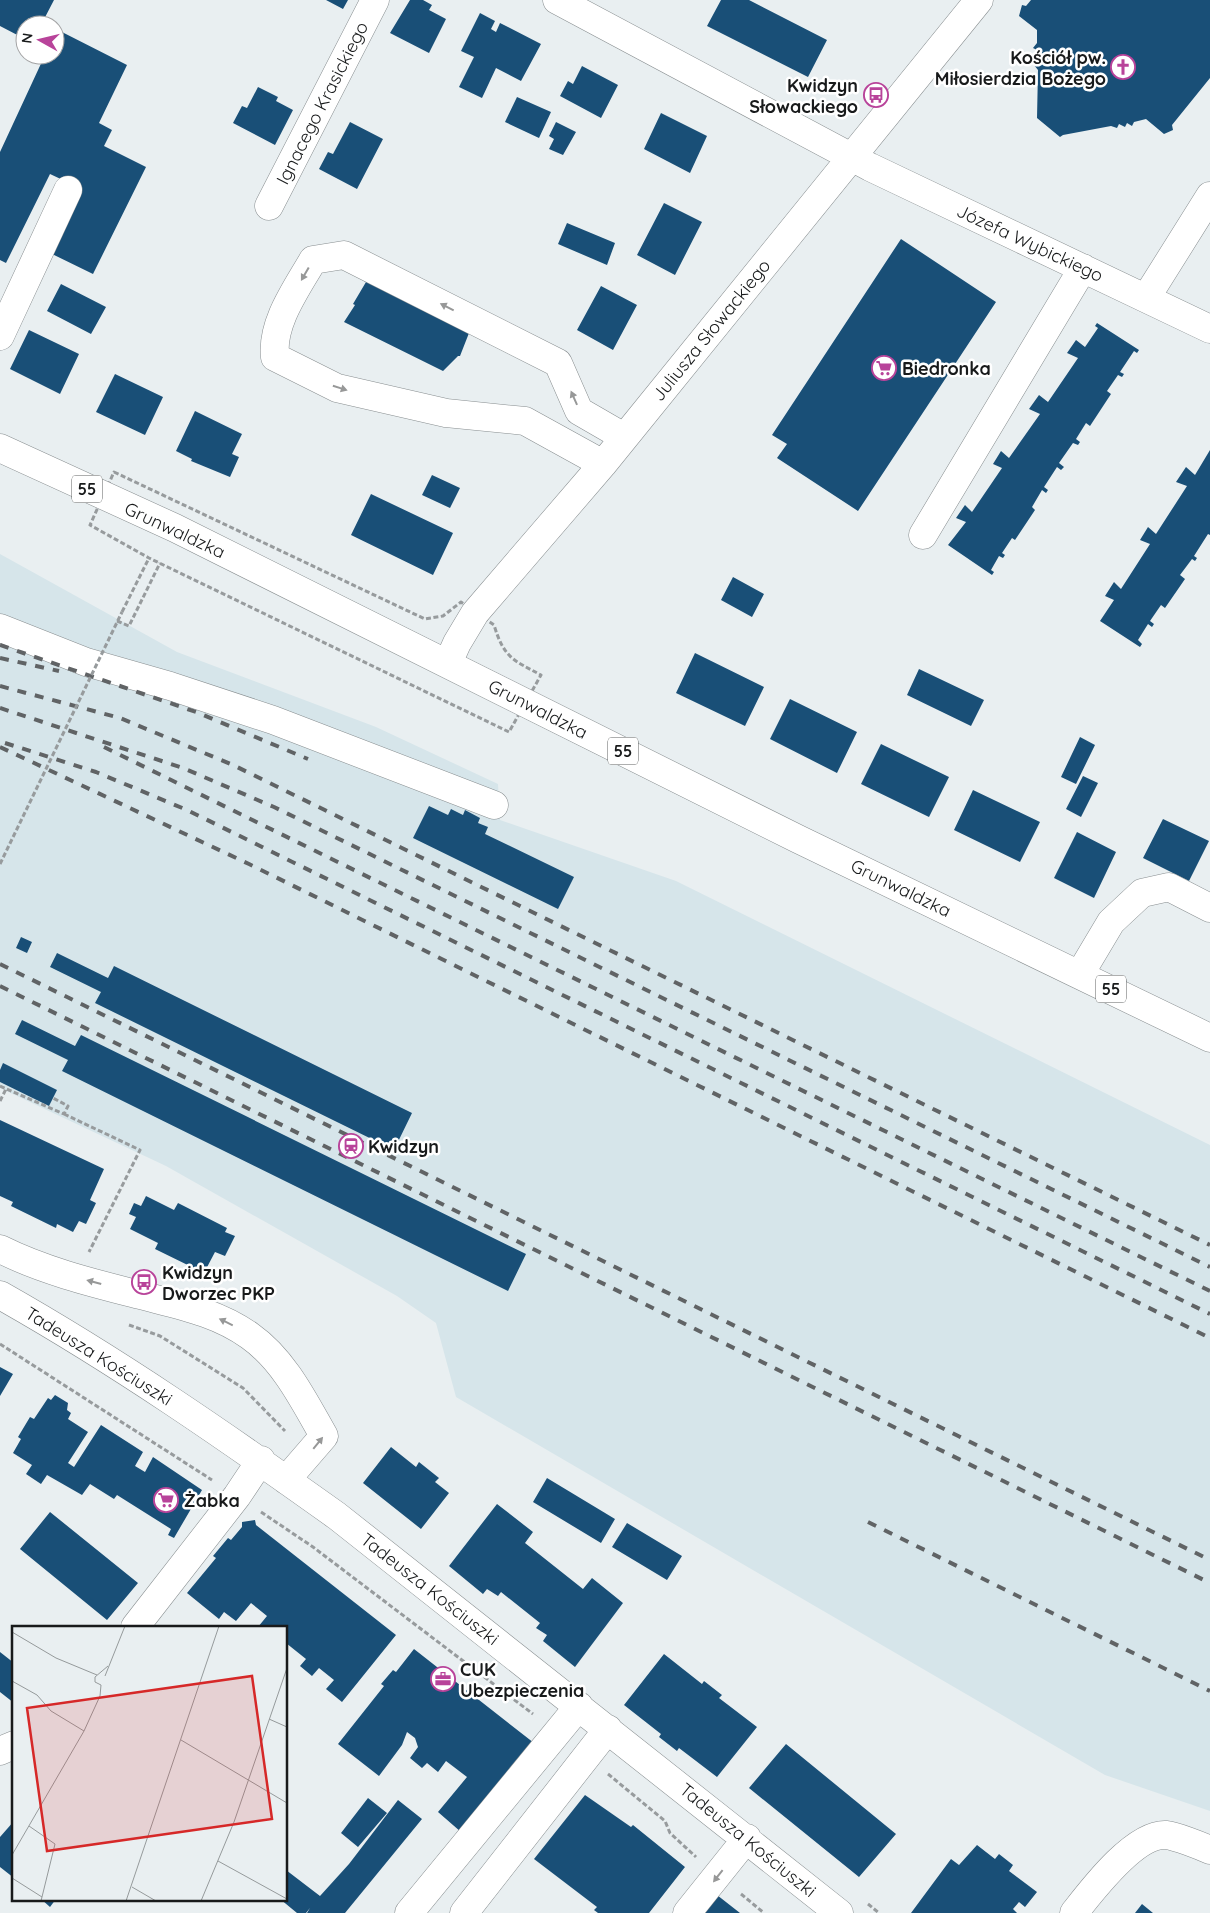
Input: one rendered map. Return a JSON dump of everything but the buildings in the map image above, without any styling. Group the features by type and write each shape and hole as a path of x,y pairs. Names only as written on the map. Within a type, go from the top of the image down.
{"street":[{"name":"Ignacego Krasickiego","path":"269,206 374,0"},
{"path":"557,0 850,157"},
{"name":"Juliusza Słowackiego","path":"448,663 457,643 475,613 603,464 979,0"},
{"name":"Józefa Wybickiego","path":"850,157 1210,329"},
{"path":"0,336 68,190"},
{"path":"1146,298 1210,196"},
{"path":"603,464 524,421 446,413 337,388 274,356 273,343 289,301 313,260 344,255 558,363 579,411 624,437"},
{"path":"923,535 1084,268"},
{"name":"Grunwaldzka","path":"0,448 175,528 798,839 1210,1038"},
{"path":"0,628 86,662 170,686 273,720 494,804"},
{"path":"1080,974 1111,922 1142,893 1169,887 1210,908"},
{"path":"3,1257 194,1308 227,1322 251,1337 294,1384 324,1436 286,1480"},
{"name":"Tadeusza Kościuszki","path":"0,1295 67,1333 261,1460 337,1516 747,1838 839,1913"},
{"path":"136,1626 237,1496 261,1460"},
{"path":"409,1913 579,1706"},
{"path":"464,1913 588,1757 608,1729"},
{"path":"0,1752 12,1746"},
{"path":"1074,1913 1095,1886 1136,1845 1165,1835 1210,1850"},
{"path":"687,1913 747,1838"}],"path":[{"path":"0,864 149,558 509,732 526,702"},
{"path":"117,621 129,626 160,563"},
{"path":"0,1086 140,1150 89,1252 81,1251"},
{"path":"0,1101 6,1089"},
{"path":"53,1098 68,1106 64,1114"},
{"path":"0,1344 313,1547 557,1733"},
{"path":"588,1757 665,1821 670,1833 717,1876 764,1913"}],"shaded area":[{"path":"0,554 177,652 376,727 498,784 500,820 676,881 1210,1145 1210,1811 1105,1775 456,1397 436,1323 397,1296 166,1166 0,1088"}],"railway":[{"path":"0,645 196,712 308,759"},
{"path":"0,658 59,671"},
{"path":"0,686 120,718 233,765 1210,1245"},
{"path":"0,708 183,768 274,807 1210,1267"},
{"path":"5,743 96,772 187,810 1210,1314"},
{"path":"0,747 249,864 1210,1338"},
{"path":"104,747 1210,1291"},
{"path":"0,964 1210,1560"},
{"path":"0,986 1210,1583"},
{"path":"868,1522 1210,1691"}],"place":[{"name":"Kościół pw. Miłosierdzia Bożego","path":"1123,67"},
{"name":"Kwidzyn Słowackiego","path":"876,95"},
{"name":"Biedronka","path":"884,368"},
{"name":"Kwidzyn","path":"351,1146"},
{"name":"Kwidzyn Dworzec PKP","path":"144,1282"},
{"name":"Żabka","path":"166,1500"},
{"name":"CUK Ubezpieczenia","path":"443,1679"}]}
